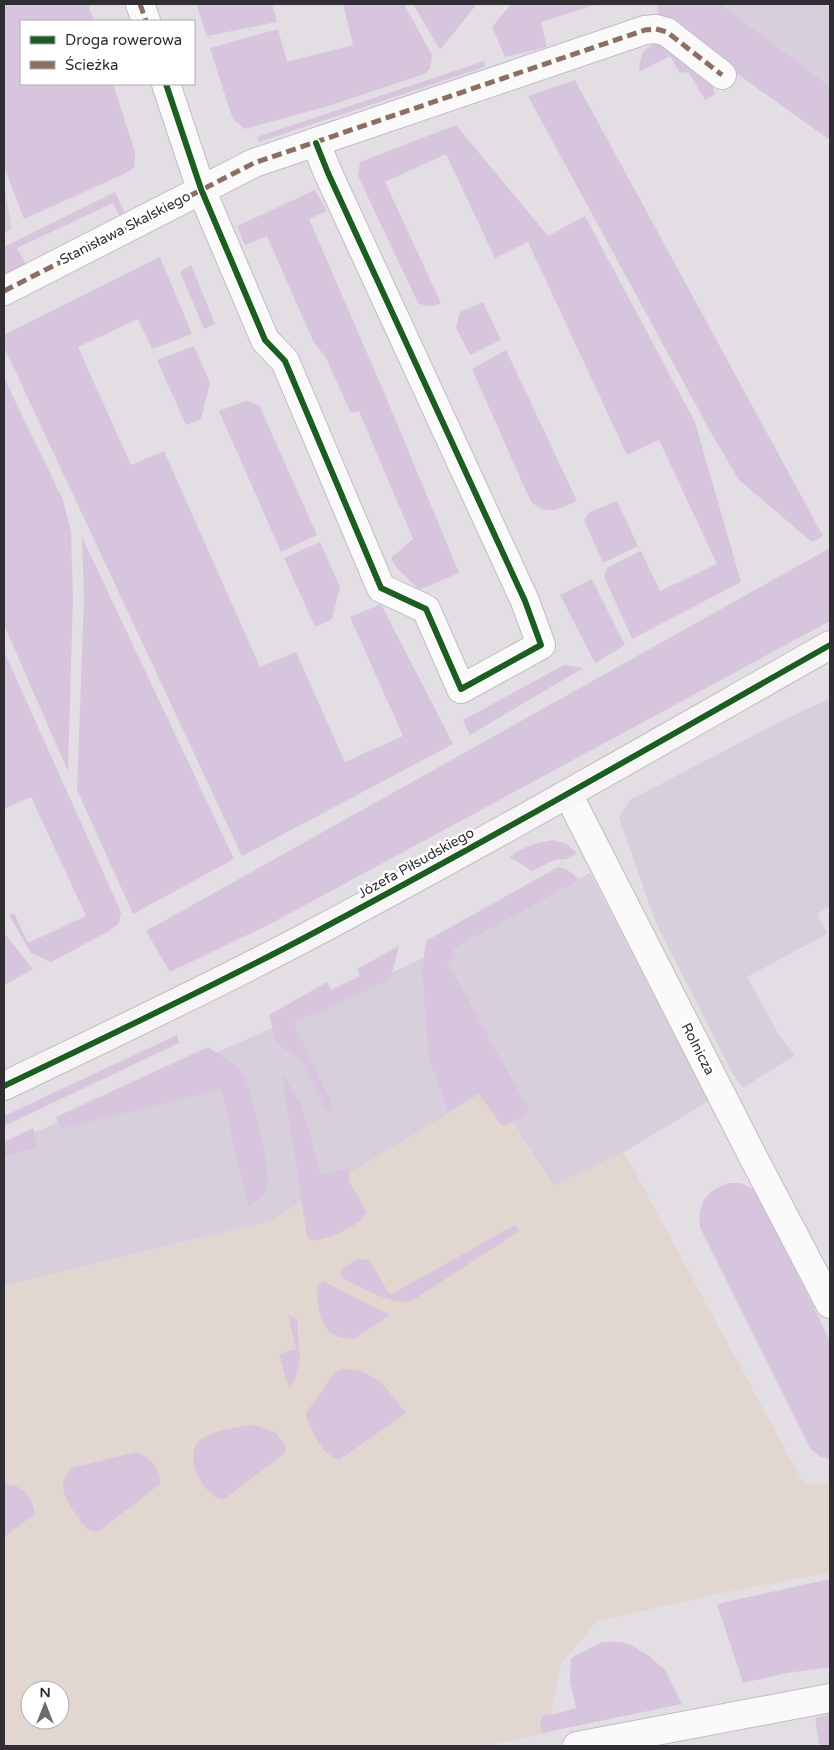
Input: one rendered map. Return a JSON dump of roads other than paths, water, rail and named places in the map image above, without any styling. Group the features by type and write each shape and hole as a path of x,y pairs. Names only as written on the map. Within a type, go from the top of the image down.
{"street":[{"path":"140,4 146,20"},
{"path":"316,143 328,173 525,601 541,645 461,689 426,609 381,588 285,361 265,340 201,189 254,163 645,30 656,29 666,32 722,75"},
{"name":"Stanisława Skalskiego","path":"4,291 149,218 201,189 166,85"},
{"name":"Józefa Piłsudskiego","path":"4,1086 176,1004 308,936 568,794 830,645"},
{"name":"Rolnicza","path":"568,794 830,1304"},
{"path":"578,1746 830,1698"}]}
